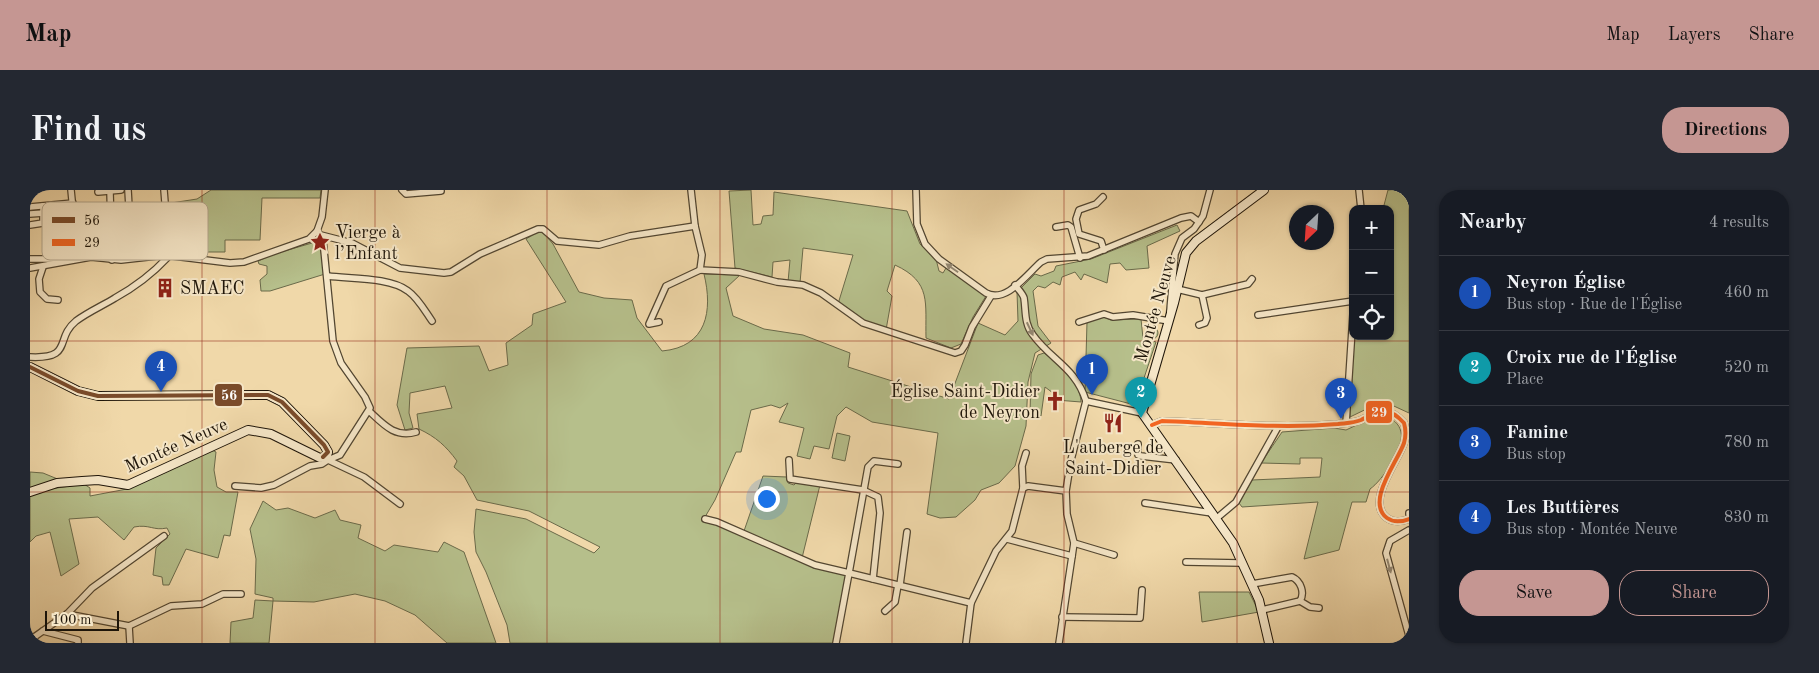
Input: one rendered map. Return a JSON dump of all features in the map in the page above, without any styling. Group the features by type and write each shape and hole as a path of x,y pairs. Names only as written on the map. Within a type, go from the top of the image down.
{"street":[{"path":"98,192 121,190"},
{"path":"236,486 261,488 274,485 310,466 322,464 326,459 340,455 370,408 365,397 341,363 333,341 328,276 319,233 325,190"},
{"path":"402,190 406,194 441,191"},
{"path":"691,190 695,226 702,255 700,270"},
{"path":"916,190 917,224 925,244 939,259 991,296 1001,296 1047,259 1080,258 1104,250 1173,220 1191,216 1200,221"},
{"path":"1079,322 1104,314 1113,317 1133,315 1168,321 1175,254 1182,238 1200,221 1210,190"},
{"name":"Montée Neuve","path":"1142,413 1178,289 1185,257 1192,244 1264,190"},
{"path":"1359,190 1361,205"},
{"path":"110,192 110,202"},
{"path":"1103,197 1096,204 1079,210 1076,219 1079,234 1101,242 1104,250"},
{"path":"1056,226 1068,225 1071,227 1080,258"},
{"path":"207,260 230,263 244,262 309,239 319,233 352,243 400,268 444,273 451,272 480,254 538,229 543,229 557,241 599,245 630,236 695,226"},
{"path":"30,268 73,260"},
{"path":"30,357 46,358 56,354 73,323 118,297 163,260"},
{"path":"43,266 39,279 40,292 47,299 58,300"},
{"path":"659,322 649,324 666,286 700,270 739,272 777,282 803,285 821,293 863,323 955,352 961,351 965,345 972,327 991,296"},
{"path":"328,276 389,283 402,287 415,298 432,321"},
{"path":"1178,289 1202,294 1248,284 1252,279"},
{"path":"1015,285 1024,297 1024,314 1031,333 1063,364 1082,388 1086,401 1071,460 1066,491 1067,514 1074,543 1059,643"},
{"path":"1199,325 1205,323 1207,318 1202,294"},
{"path":"1258,315 1349,302"},
{"path":"1346,423 1351,340"},
{"name":"Montée Neuve","path":"30,367 78,391 98,396 268,395 282,402 324,445 328,452 326,459 315,456 271,434 248,430 128,485 98,480 82,481 57,484 30,492"},
{"path":"1086,401 1142,413 1152,425 1232,543 1262,610 1268,643"},
{"path":"1152,425 1162,421 1278,427 1359,421 1383,410 1394,414 1404,423 1405,440 1382,489 1379,504 1384,515 1392,521 1398,522 1409,519"},
{"path":"369,411 392,431 403,434 416,432"},
{"path":"1145,503 1214,516 1236,502 1278,427"},
{"path":"1138,444 1138,455 1176,460"},
{"path":"966,643 971,603 980,589 996,551 1007,539 1014,525 1023,488 1022,466 1026,453"},
{"path":"326,459 364,477 400,504"},
{"path":"789,460 790,479 863,490 875,495 880,501 873,579"},
{"path":"836,643 863,490 870,463 898,464"},
{"path":"1023,488 1028,486 1066,491"},
{"path":"705,519 718,522 815,565 971,603"},
{"path":"1409,530 1390,541 1386,553 1409,636"},
{"path":"885,610 895,602 907,532"},
{"path":"30,640 67,614 92,588 164,536"},
{"path":"1007,539 1072,556"},
{"path":"1074,543 1114,555"},
{"path":"1186,562 1241,563"},
{"path":"1252,584 1292,577 1296,579 1303,593 1300,601"},
{"path":"1062,617 1140,618 1142,590"},
{"path":"67,614 129,626 171,606 202,604 223,594 241,594"},
{"path":"1262,610 1300,601 1310,607 1319,608"},
{"path":"129,626 130,643"},
{"path":"43,630 78,640 78,643"}],"green space":[{"path":"211,190 321,190 320,198 262,198 260,240 225,240 225,252 208,252 208,202 178,202 197,199"},
{"path":"751,190 753,225 761,224 763,216 773,215 774,192 907,211 920,244 936,259 939,271 943,273 946,268 986,296 973,317 961,344 951,348 926,338 926,304 921,286 907,272 895,265 887,291 892,296 886,330 862,320 838,304 853,255 803,248 800,283 788,282 790,260 773,262 772,277 735,268 729,191"},
{"path":"1388,190 1409,190 1409,413 1383,401 1350,417 1353,340 1394,340 1394,205 1384,205"},
{"path":"1177,225 1180,231 1147,246 1149,268 1126,270 1120,263 1110,264 1107,283 1084,274 1081,280 1075,272 1062,277 1060,285 1053,282 1045,288 1038,286 1033,291 1038,326 1051,343 1035,353 1028,382 1026,426 1015,466 999,483 981,490 975,500 956,517 940,518 927,514 938,433 872,422 846,407 837,416 829,449 814,446 810,459 797,456 804,428 779,422 788,403 780,408 771,405 751,410 741,452 736,452 715,500 705,517 801,561 847,574 834,643 510,643 507,625 476,552 474,532 476,509 526,519 594,553 600,547 529,511 477,500 464,476 454,467 457,461 445,446 431,435 419,429 417,414 452,408 445,386 410,393 409,413 413,428 405,430 397,405 407,348 479,346 489,371 508,365 506,343 532,325 533,314 566,302 526,239 541,230 553,244 579,292 604,298 632,300 637,318 662,351 677,348 689,342 697,335 703,325 707,314 708,301 704,274 740,275 726,288 733,316 764,329 803,335 850,353 848,367 949,399 978,323 1005,335 1018,321 1017,292 1035,274 1041,276 1054,271 1056,266 1091,259"},
{"path":"319,241 325,274 270,291 261,291 260,280 267,274 267,266 259,264 258,261 274,254"},
{"path":"1104,317 1111,320 1141,319 1143,338 1156,342 1135,405 1085,392 1087,322"},
{"path":"1150,327 1154,327 1158,333 1154,339 1150,339 1146,335 1146,331"},
{"path":"1044,353 1073,380 1080,394 1081,402 1056,400 1057,396 1045,387 1041,416 1030,414 1031,374 1038,355"},
{"path":"1386,415 1399,426 1401,432 1400,446 1392,463 1370,489 1366,502 1352,502 1339,550 1304,559 1318,502 1242,507 1239,503 1252,480 1320,477 1322,458 1300,458 1300,464 1261,463 1282,432 1334,428 1346,430 1374,417"},
{"path":"837,433 850,436 845,461 832,458"},
{"path":"210,449 216,452 214,470 217,487 226,492 238,492 230,536 224,535 218,558 186,549 169,585 163,585 162,577 153,575 156,548 170,534 167,528 134,527 124,540 98,517 69,519 79,564 61,576 50,532 36,536 30,542 30,496 43,490 84,484 90,488 90,496 127,489"},
{"path":"30,472 43,473 60,480 30,490"},
{"path":"763,476 787,477 788,483 794,485 798,481 820,485 802,558 744,531"},
{"path":"263,501 276,510 288,508 315,518 335,510 340,520 361,525 358,538 385,551 394,545 438,552 444,542 464,552 496,643 447,643 415,615 385,601 355,594 314,602 273,601 273,598 255,594 256,559 250,529"},
{"path":"1199,592 1249,592 1259,612 1202,622"},
{"path":"255,600 273,601 269,643 230,643 231,622 253,618"}],"transit line":[{"name":"56","path":"30,367 78,391 98,396 268,395 282,402 324,445 328,452 323,457"},
{"name":"29","path":"1152,425 1162,421 1272,426 1338,424 1361,420 1378,412 1388,412 1398,417 1404,423 1405,435 1401,451 1381,492 1381,511 1392,521 1409,519"}],"place":[{"name":"Vierge à l’Enfant","path":"320,242"},
{"name":"SMAEC","path":"165,288"},
{"name":"Les Buttières","path":"161,392"},
{"name":"Neyron Église","path":"1092,395"},
{"name":"Église Saint-Didier de Neyron","path":"1055,401"},
{"name":"Croix rue de l'Église","path":"1141,418"},
{"name":"Famine","path":"1341,419"},
{"name":"L'auberge de Saint-Didier","path":"1113,423"}]}
